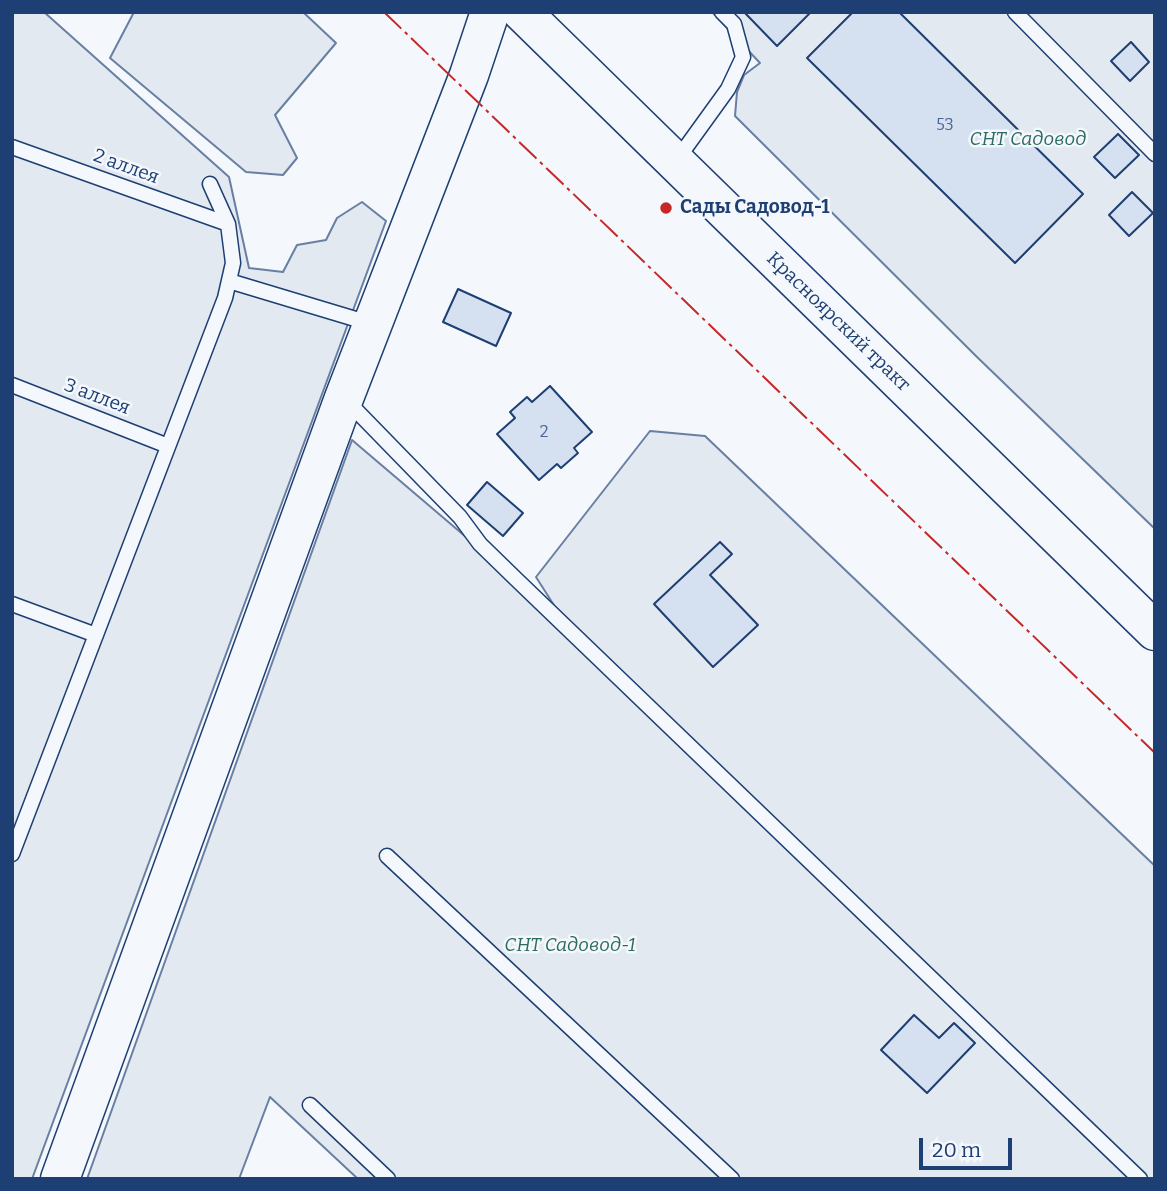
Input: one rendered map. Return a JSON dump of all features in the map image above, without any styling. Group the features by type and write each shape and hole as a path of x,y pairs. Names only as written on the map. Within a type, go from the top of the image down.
{"main road":[{"path":"60,1179 344,398 472,66 490,12"},
{"name":"Красноярский тракт","path":"522,12 1155,631"}],"lane":[{"path":"675,162 728,89 743,57 734,24 723,12"},
{"path":"1015,12 1155,154"},
{"name":"2 аллея","path":"12,147 228,224"},
{"path":"12,853 17,828 96,635 225,298 233,263 228,224 210,184"},
{"path":"229,281 373,324"},
{"name":"3 аллея","path":"12,385 168,446"},
{"path":"344,398 460,517 480,544 1140,1179"},
{"path":"12,604 96,635"},
{"path":"387,856 732,1179"},
{"path":"310,1105 388,1179"}],"green space":[{"path":"12,12 44,12 229,177 249,268 283,272 297,245 326,240 337,218 362,202 386,221 32,1179 12,1179"},
{"path":"131,12 303,12 336,43 275,115 297,158 283,175 246,172 110,58 133,14"},
{"name":"СНТ Садовод","path":"712,12 1155,12 1155,529 976,356 735,116 737,92 744,75 760,63"},
{"name":"СНТ Садовод-1","path":"650,431 705,436 1155,866 1155,1179 358,1179 270,1097 239,1179 87,1179 352,440 557,610 536,577"}],"building":[{"path":"744,12 811,12 777,46"},
{"path":"853,12 899,12 1083,194 1015,263 807,58"},
{"path":"1131,42 1149,62 1130,81 1111,61"},
{"path":"1118,134 1139,155 1115,178 1094,157"},
{"path":"1132,192 1153,213 1129,236 1109,215"},
{"path":"458,289 511,313 496,346 443,322"},
{"path":"550,386 592,432 574,448 578,453 561,468 557,464 539,480 497,434 515,418 510,412 527,397 532,402"},
{"path":"487,482 523,513 503,536 467,505"},
{"path":"720,542 732,554 710,575 758,625 713,667 654,604"},
{"path":"914,1015 939,1038 954,1023 975,1043 927,1093 881,1050"}],"power":[{"path":"384,12 1155,753"}],"place":[{"name":"Сады Садовод-1","path":"666,208"}]}
